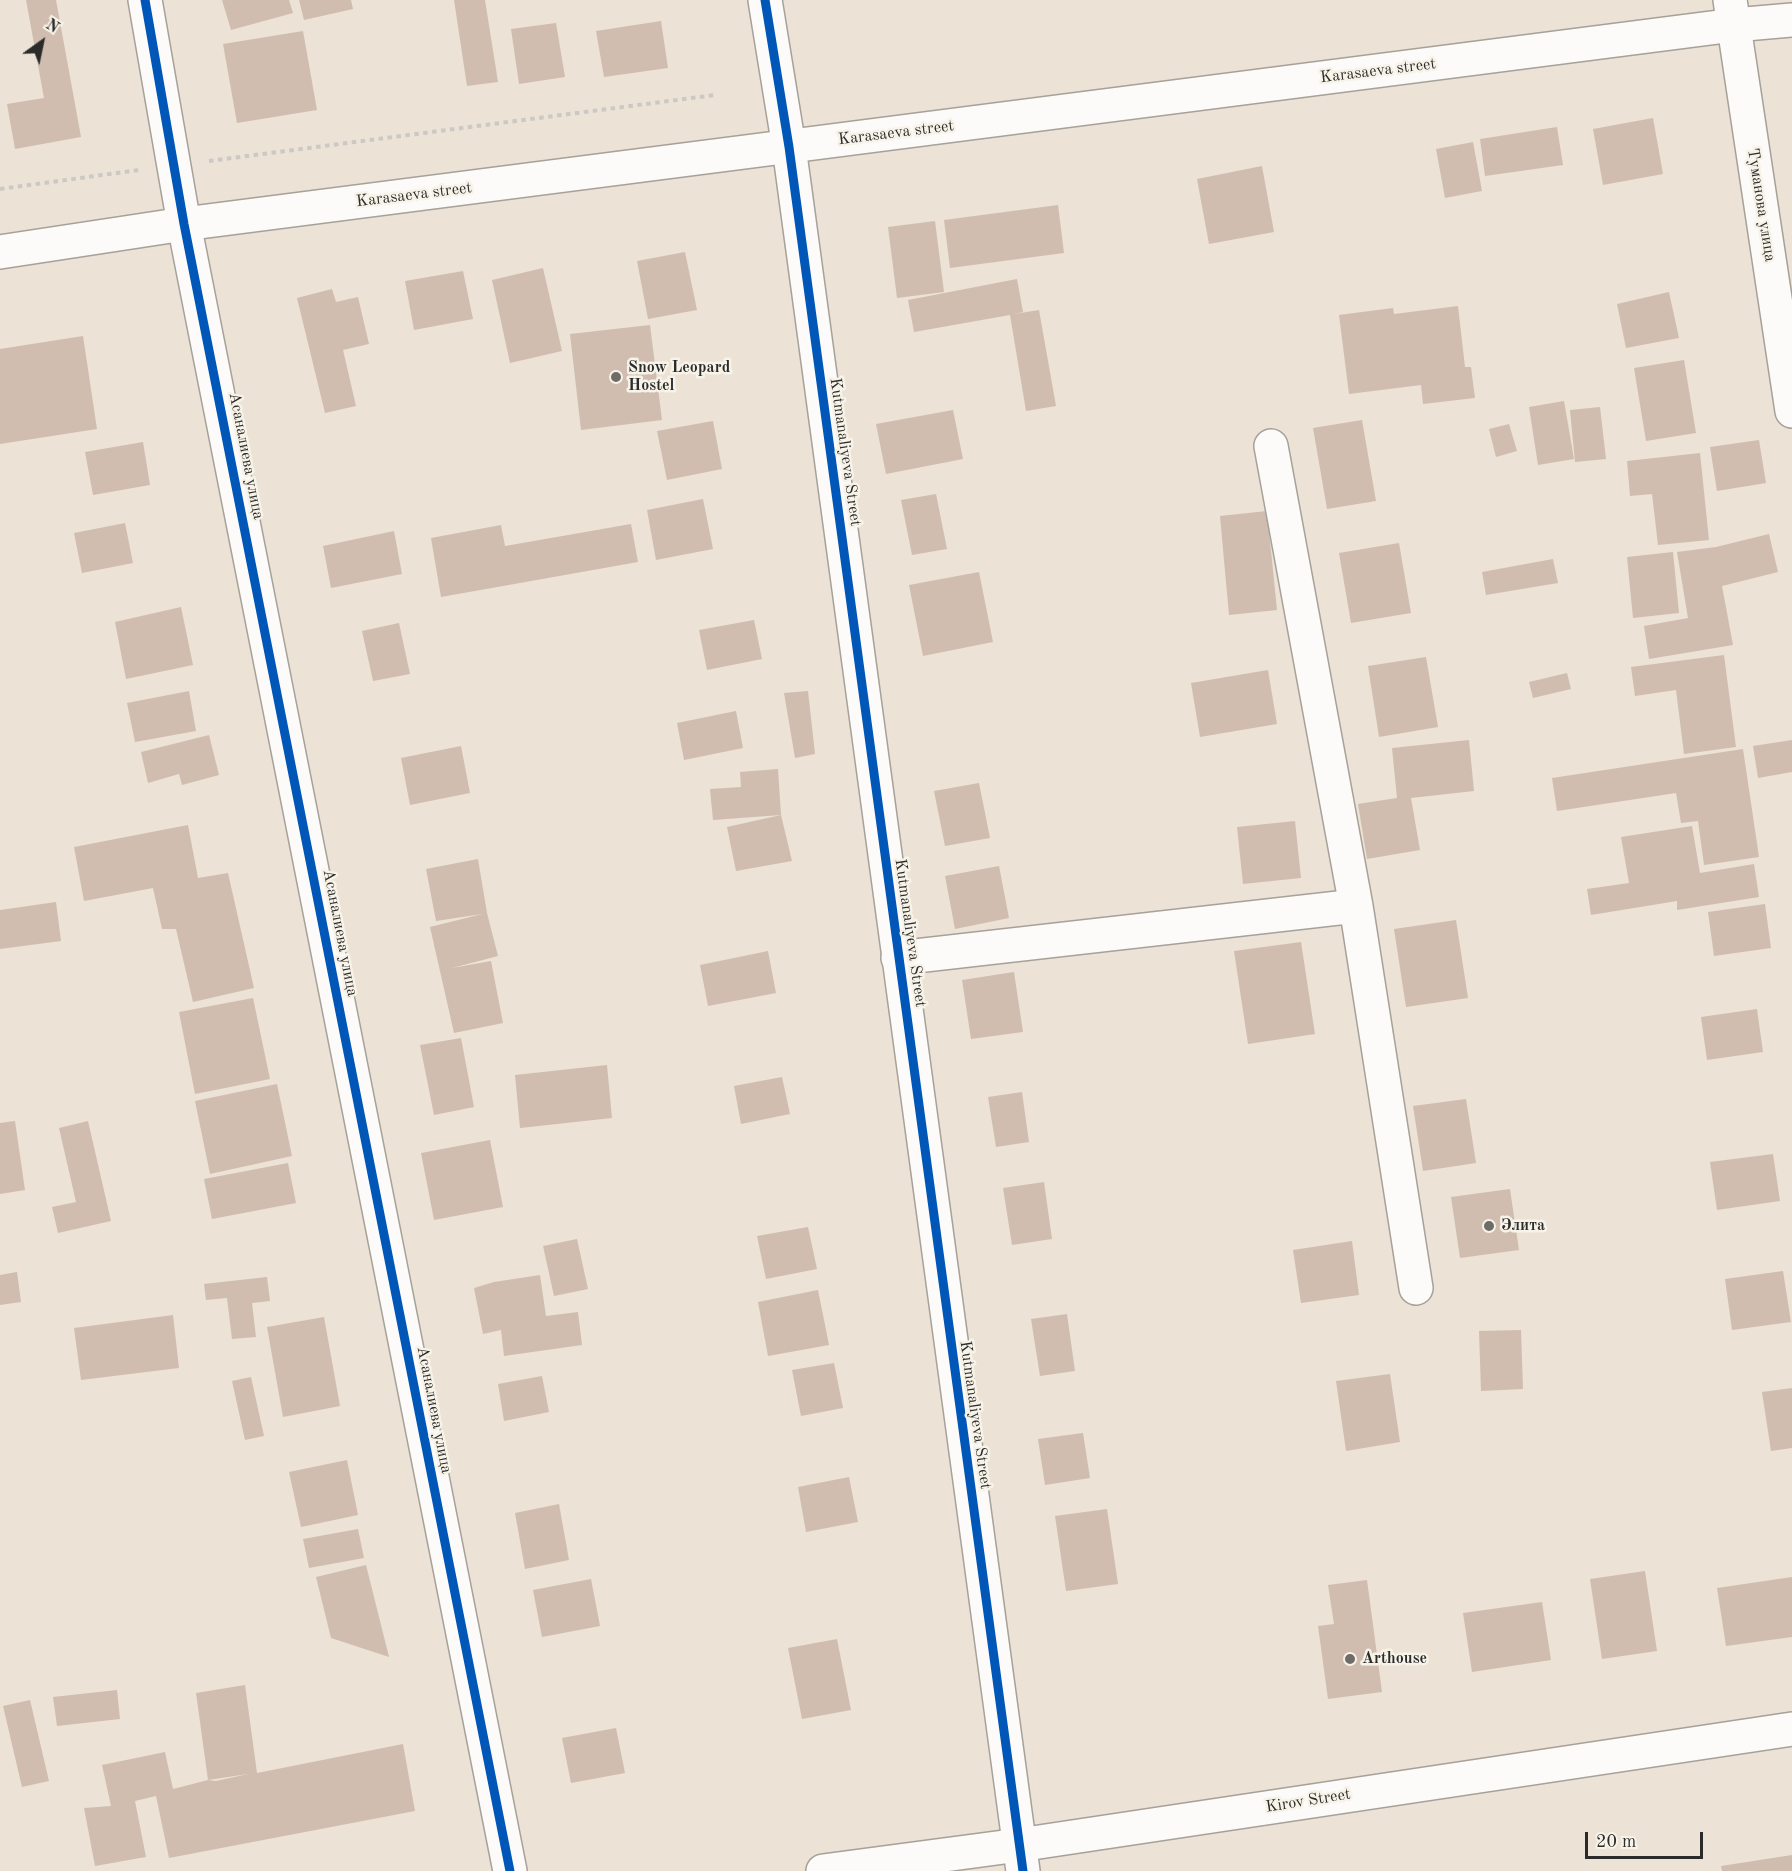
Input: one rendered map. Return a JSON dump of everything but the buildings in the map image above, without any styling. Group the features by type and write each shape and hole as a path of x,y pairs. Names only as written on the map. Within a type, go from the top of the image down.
{"street":[{"name":"Асаналиева улица","path":"145,0 184,224 510,1871"},
{"name":"Kutmanaliyeva Street","path":"765,0 789,147 1021,1858"},
{"name":"Karasaeva street","path":"0,252 184,224 789,147 1732,13 1792,20"},
{"name":"Туманова улица","path":"1732,13 1792,411"},
{"path":"1271,446 1356,906 1416,1288"},
{"path":"898,958 1356,906"},
{"name":"Kirov Street","path":"823,1871 1021,1858 1792,1729"}],"path":[{"path":"0,189 715,95"}],"cycle path":[{"path":"145,0 184,224 510,1871"},
{"path":"765,0 789,147 1023,1871"}],"place":[{"name":"Snow Leopard Hostel","path":"616,377"},
{"name":"Элита","path":"1489,1226"},
{"name":"Arthouse","path":"1350,1659"}]}
